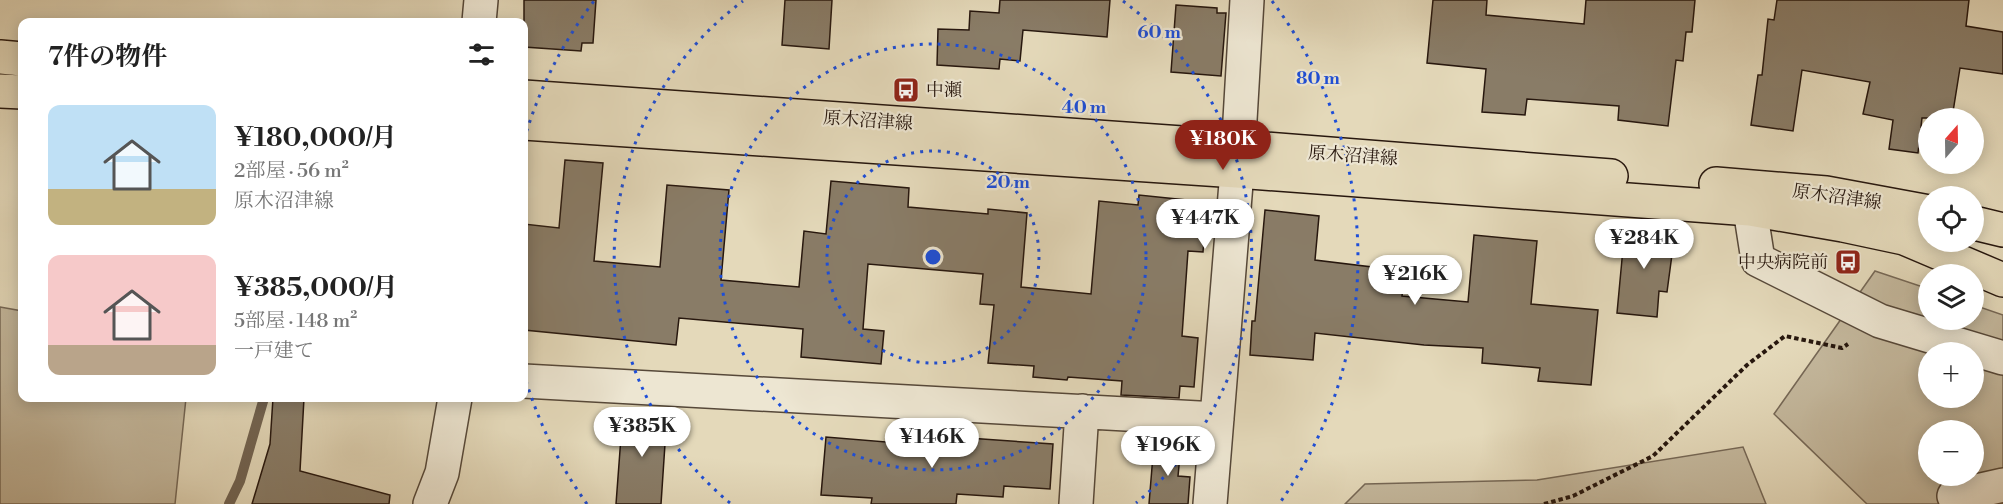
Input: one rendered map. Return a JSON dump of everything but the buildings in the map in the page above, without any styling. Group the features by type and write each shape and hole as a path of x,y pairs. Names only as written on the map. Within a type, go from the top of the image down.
{"main road":[{"path":"0,57 18,59"},
{"path":"0,91 18,92"},
{"name":"原木沼津線","path":"528,97 1238,159 1750,209 1904,238 1986,249 2003,254"},
{"name":"原木沼津線","path":"528,123 1238,159 1826,193 1918,210"},
{"path":"1826,193 1918,196"},
{"path":"1984,203 2003,206"},
{"path":"1984,225 2003,230"},
{"name":"原木沼津線","path":"1904,238 2003,280"}],"street":[{"path":"479,18 481,0"},
{"path":"1210,504 1238,159 1247,0"},
{"path":"1750,209 1758,260 1880,321 2003,358"},
{"path":"528,381 1217,419"},
{"path":"430,504 442,473 454,402"},
{"path":"1077,504 1082,411"},
{"path":"1954,496 2003,485"}],"path":[{"path":"1544,504 1573,496 1653,456 1747,365 1785,336 1842,348 1880,321"}],"shaded area":[{"path":"1875,271 1918,285 1918,330 1984,330 1984,308 2003,315 2003,504 1867,504 1774,414"},
{"path":"0,307 18,310 18,402 186,402 175,504 0,504"},
{"path":"1743,447 1766,504 1345,504 1365,484 1537,480"}],"waterway":[{"path":"229,504 240,481 263,402"}],"place":[{"name":"中瀬","path":"906,90"},
{"name":"中央病院前","path":"1848,262"}]}
